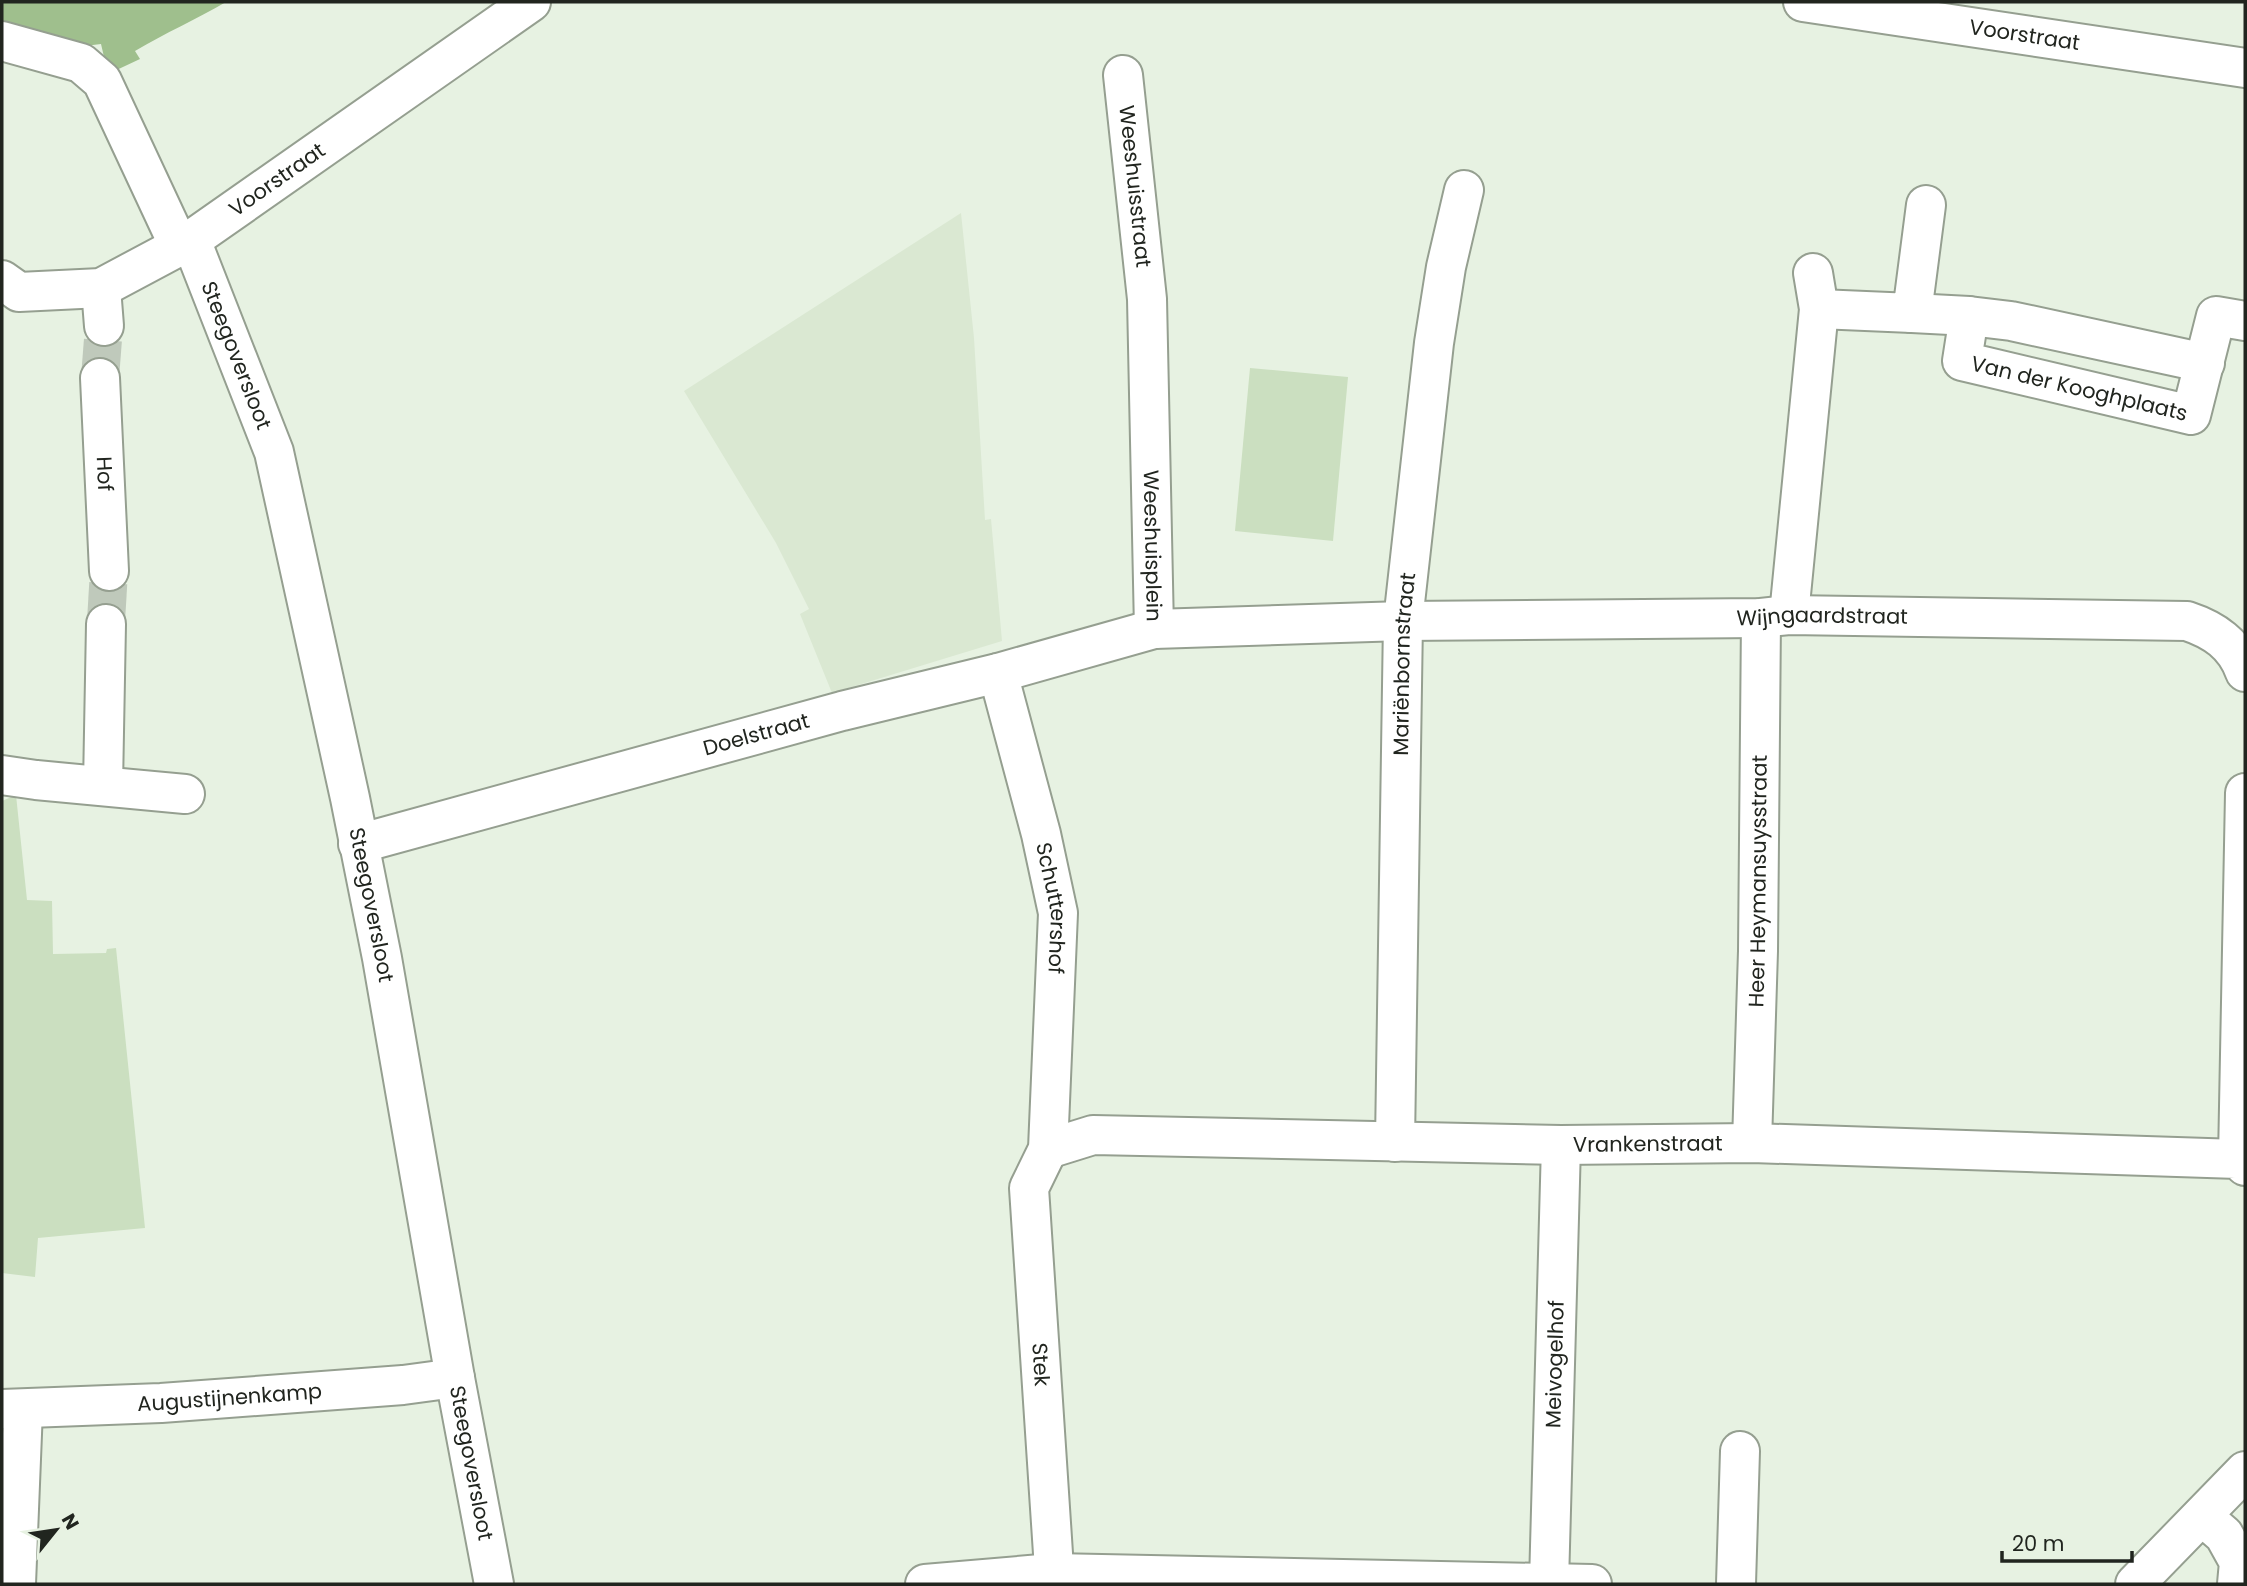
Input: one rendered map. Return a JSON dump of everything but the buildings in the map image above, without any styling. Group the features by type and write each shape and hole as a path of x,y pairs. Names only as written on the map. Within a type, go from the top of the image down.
{"street":[{"name":"Voorstraat","path":"2,280 19,292 101,288 185,243 531,2"},
{"name":"Voorstraat","path":"1803,2 2245,68"},
{"name":"Steegoversloot","path":"2,41 81,63 102,80 185,243 274,452 350,798 382,958 455,1378 494,1584"},
{"name":"Weeshuisstraat","path":"1123,75 1147,299"},
{"name":"Mariënbornstraat","path":"1395,1142 1411,1015 1415,747 1403,621 1434,343 1446,267 1464,190"},
{"path":"1926,205 1912,313 2011,321 2205,363"},
{"path":"101,288 104,326"},
{"name":"Heer Heymansuysstraat","path":"1752,1143 1774,617 1816,291 1912,313"},
{"name":"Weeshuisplein","path":"1147,299 1154,629 1403,621"},
{"name":"Van der Kooghplaats","path":"1969,316 1962,361 2191,415 2216,316 2245,321"},
{"name":"Hof","path":"100,378 109,571"},
{"name":"Wijngaardstraat","path":"1403,621 1774,617 2187,621 2205,626 2241,655"},
{"path":"103,786 106,624"},
{"name":"Doelstraat","path":"358,844 842,711 998,673 1154,629"},
{"name":"Schuttershof","path":"998,673 1041,834 1058,912 1048,1149"},
{"path":"19,778 185,793"},
{"path":"2242,1163 2245,793"},
{"name":"Vrankenstraat","path":"1048,1149 1093,1135 1561,1145 1752,1143 2242,1163"},
{"name":"Meivogelhof","path":"1549,1583 1561,1145"},
{"name":"Stek","path":"1048,1149 1029,1188 1054,1578"},
{"name":"Augustijnenkamp","path":"12,1409 175,1402 403,1385 455,1378"},
{"path":"12,1409 16,1584"},
{"path":"1736,1584 1740,1451"},
{"path":"2135,1584 2245,1471"},
{"path":"2202,1517 2238,1543 2236,1584"},
{"path":"925,1584 1054,1578 1592,1584"}],"shaded area":[{"path":"2,2 226,2 135,51 140,59 108,74 101,44 68,48 2,30"},
{"path":"961,213 974,338 985,520 991,519 1002,641 832,693 800,614 809,609 776,543 684,391"},
{"path":"1250,368 1348,377 1333,541 1235,531"},
{"path":"16,795 27,900 52,901 53,954 106,953 107,949 116,948 145,1228 38,1238 35,1277 2,1273 2,801"}],"tunnel":[{"path":"100,378 104,326"},
{"path":"106,621 109,571"}]}
